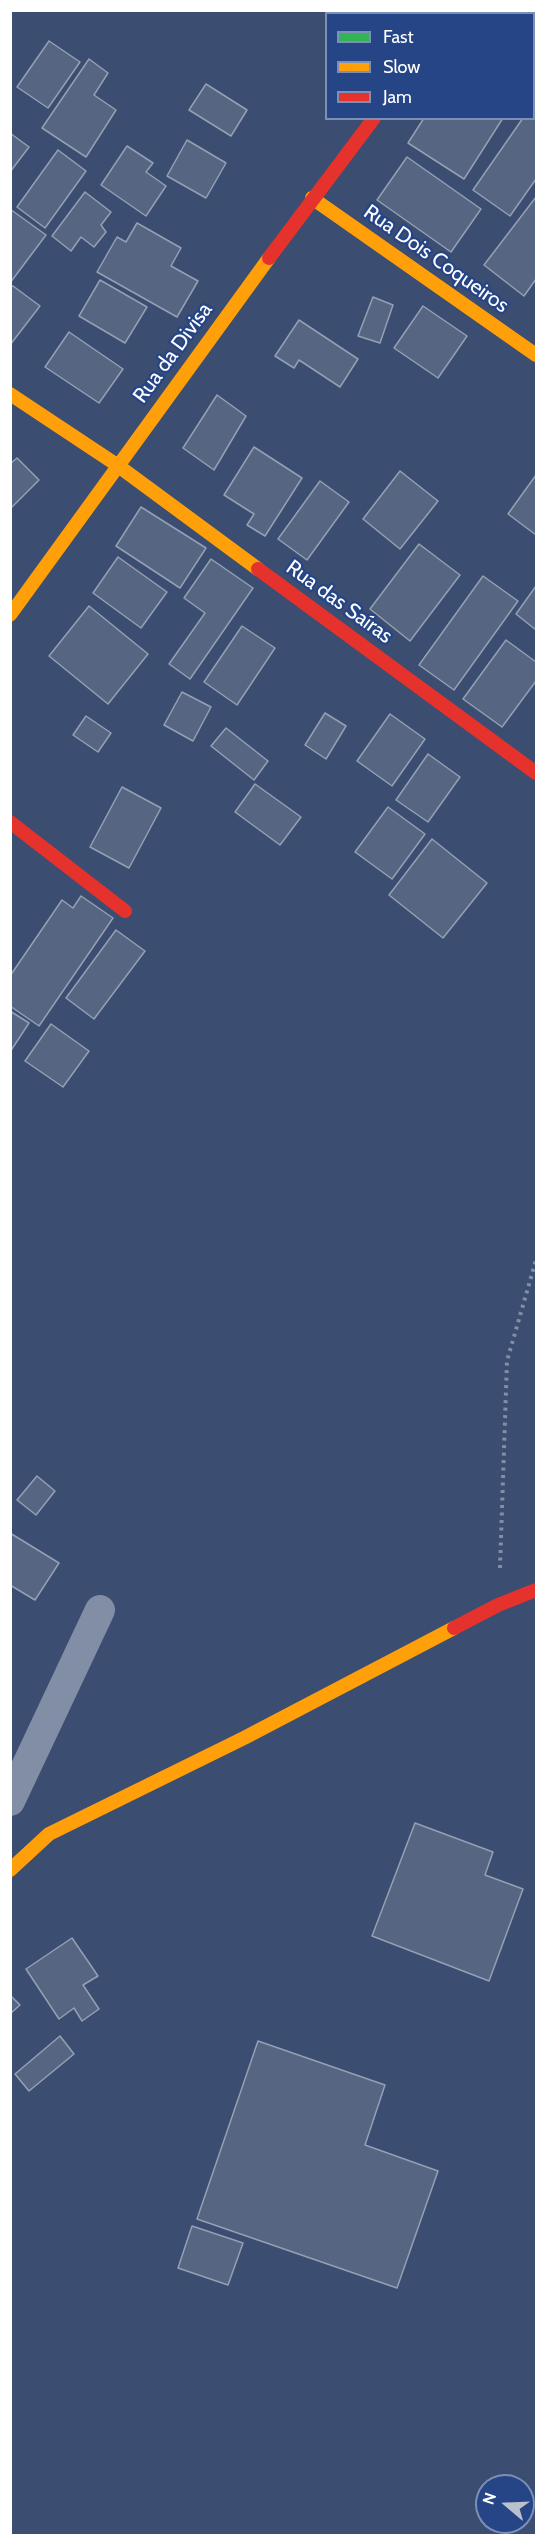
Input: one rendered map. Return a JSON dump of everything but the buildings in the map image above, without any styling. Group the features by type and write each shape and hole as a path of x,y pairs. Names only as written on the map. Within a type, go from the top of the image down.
{"street":[{"name":"Rua da Divisa","path":"10,615 312,198 372,120"},
{"name":"Rua Dois Coqueiros","path":"312,198 537,355"},
{"name":"Rua das Saíras","path":"10,394 117,465 537,773"},
{"path":"10,822 126,911"},
{"path":"10,1870 49,1834 244,1738 498,1605 537,1590"},
{"path":"10,1801 100,1610"}],"path":[{"path":"498,1605 507,1361 537,1260"}],"traffic: slow":[{"path":"312,198 536,355"},
{"path":"10,615 269,258"},
{"path":"10,394 117,465 258,569"},
{"path":"10,1870 49,1834 244,1738 454,1628"}],"traffic: jam":[{"path":"269,258 372,120"},
{"path":"258,569 536,773"},
{"path":"10,822 125,911"},
{"path":"454,1628 498,1605 536,1590"}]}
